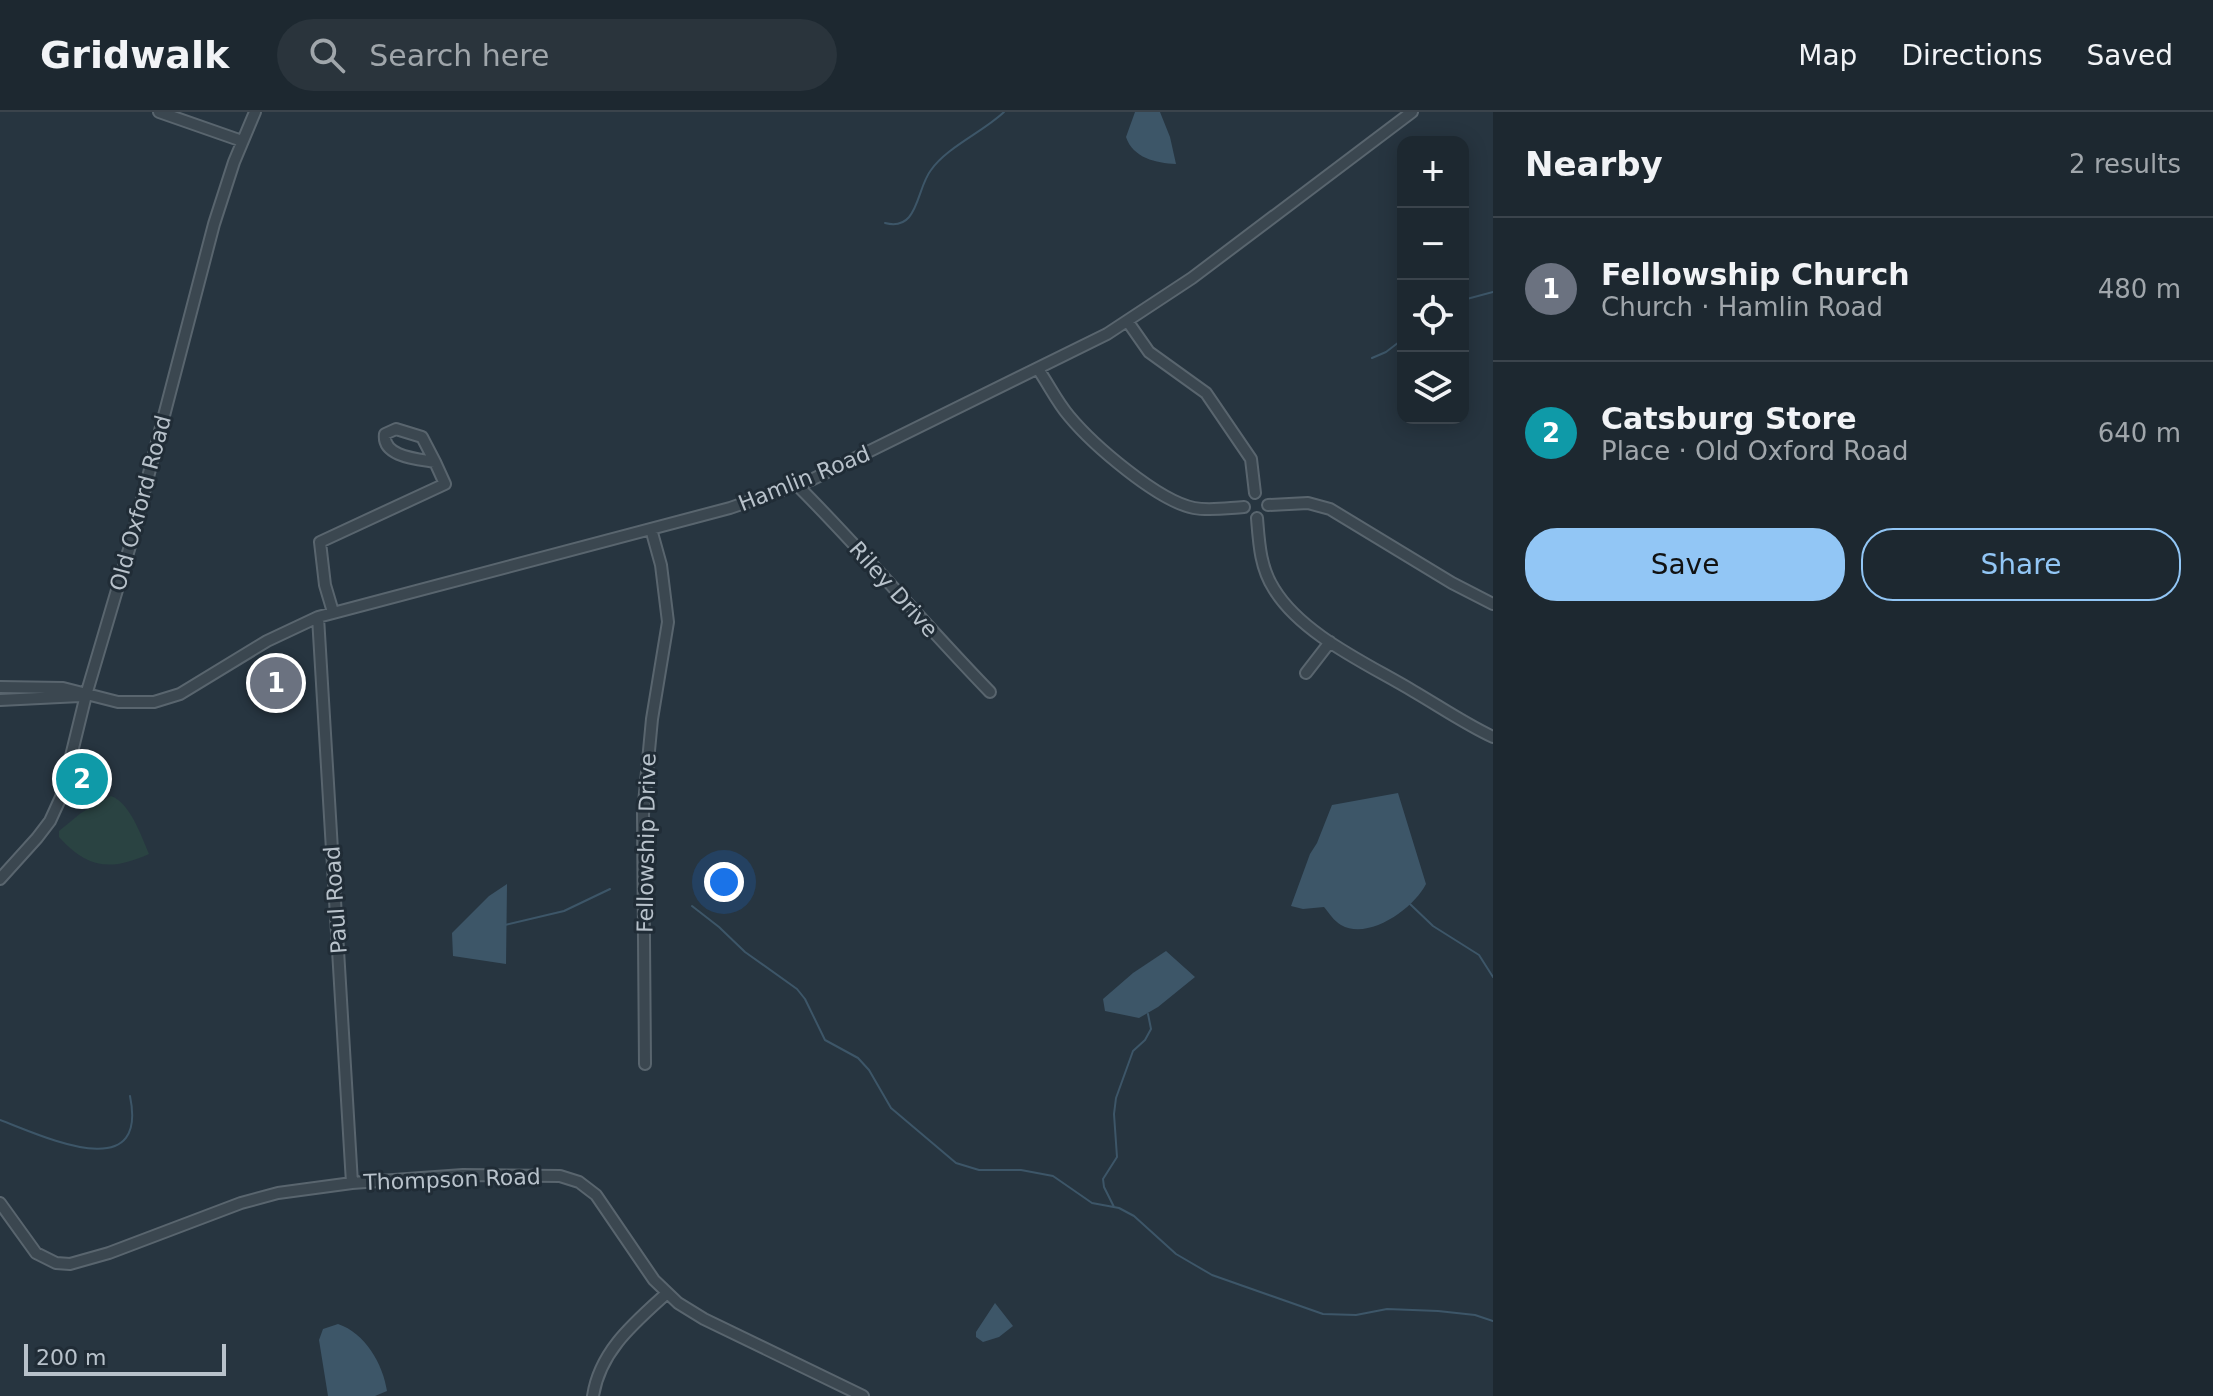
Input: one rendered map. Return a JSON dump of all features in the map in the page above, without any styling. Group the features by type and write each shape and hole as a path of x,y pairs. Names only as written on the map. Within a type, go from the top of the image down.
{"street":[{"path":"159,112 242,141"},
{"name":"Old Oxford Road","path":"0,879 37,838 57,808 130,546 214,224 255,112"},
{"name":"Hamlin Road","path":"86,695 138,703 163,700 180,694 267,641 318,617 749,503 797,485 1038,369 1128,322 1192,278 1412,112"},
{"path":"1128,322 1149,352 1206,393 1251,459 1255,493"},
{"path":"1038,369 1061,406 1086,435 1155,492 1191,508 1244,507"},
{"path":"333,612 325,585 320,542 445,484 435,462 422,437 396,429 385,434 387,448 402,455 435,462"},
{"name":"Riley Drive","path":"797,485 881,571 927,627 990,692"},
{"path":"1255,493 1264,496 1268,505 1265,514 1257,518 1248,515 1244,507 1246,498 1255,493"},
{"path":"1268,505 1308,503 1342,514 1427,569 1493,604"},
{"path":"1257,518 1261,559 1276,592 1298,616 1330,642 1493,737"},
{"name":"Fellowship Drive","path":"645,1064 643,814 648,746 668,622 661,565 651,529"},
{"name":"Paul Road","path":"318,617 352,1183"},
{"path":"1306,673 1330,642"},
{"path":"0,687 63,688 86,695"},
{"path":"0,700 86,695"},
{"name":"Thompson Road","path":"0,1203 36,1253 56,1263 70,1264 109,1253 241,1203 278,1193 352,1183 491,1175 570,1179 586,1186 596,1195 666,1294 704,1319 863,1396"},
{"path":"593,1396 608,1353 666,1294"}],"green space":[{"path":"111,796 129,812 149,854 123,863 101,864 80,856 59,837 59,831 81,813"}],"water":[{"path":"1135,112 1160,112 1176,164 1146,158 1129,144 1126,137"},
{"path":"1398,793 1426,884 1412,903 1390,920 1364,929 1341,925 1324,907 1303,909 1291,906 1332,805"},
{"path":"507,884 506,964 453,956 452,933 489,896"},
{"path":"1166,951 1195,977 1139,1018 1105,1011 1103,999 1133,973"},
{"path":"995,1303 1013,1326 999,1337 983,1342 976,1337 976,1332"},
{"path":"338,1324 356,1334 371,1351 387,1391 375,1396 328,1396 319,1340 323,1329"}],"waterway":[{"path":"885,223 896,224 911,215 926,178 938,162 1004,112"},
{"path":"1469,298 1493,292"},
{"path":"1372,358 1397,344"},
{"path":"505,925 564,911 610,889"},
{"path":"1410,904 1433,926 1479,955 1493,977"},
{"path":"692,906 745,952 797,989 825,1040 858,1058 869,1070 891,1108 956,1163 979,1170 1021,1170 1053,1176 1092,1203 1119,1208 1134,1216 1176,1254 1212,1275 1323,1314 1356,1315 1387,1309 1438,1311 1475,1315 1493,1321"},
{"path":"1114,1207 1103,1179 1117,1157 1116,1098 1133,1051 1151,1029 1148,1014"},
{"path":"0,1120 64,1143 108,1148 123,1141 132,1124 130,1096"}],"place":[{"name":"Fellowship Church","path":"276,683"},
{"name":"Catsburg Store","path":"82,779"}]}
